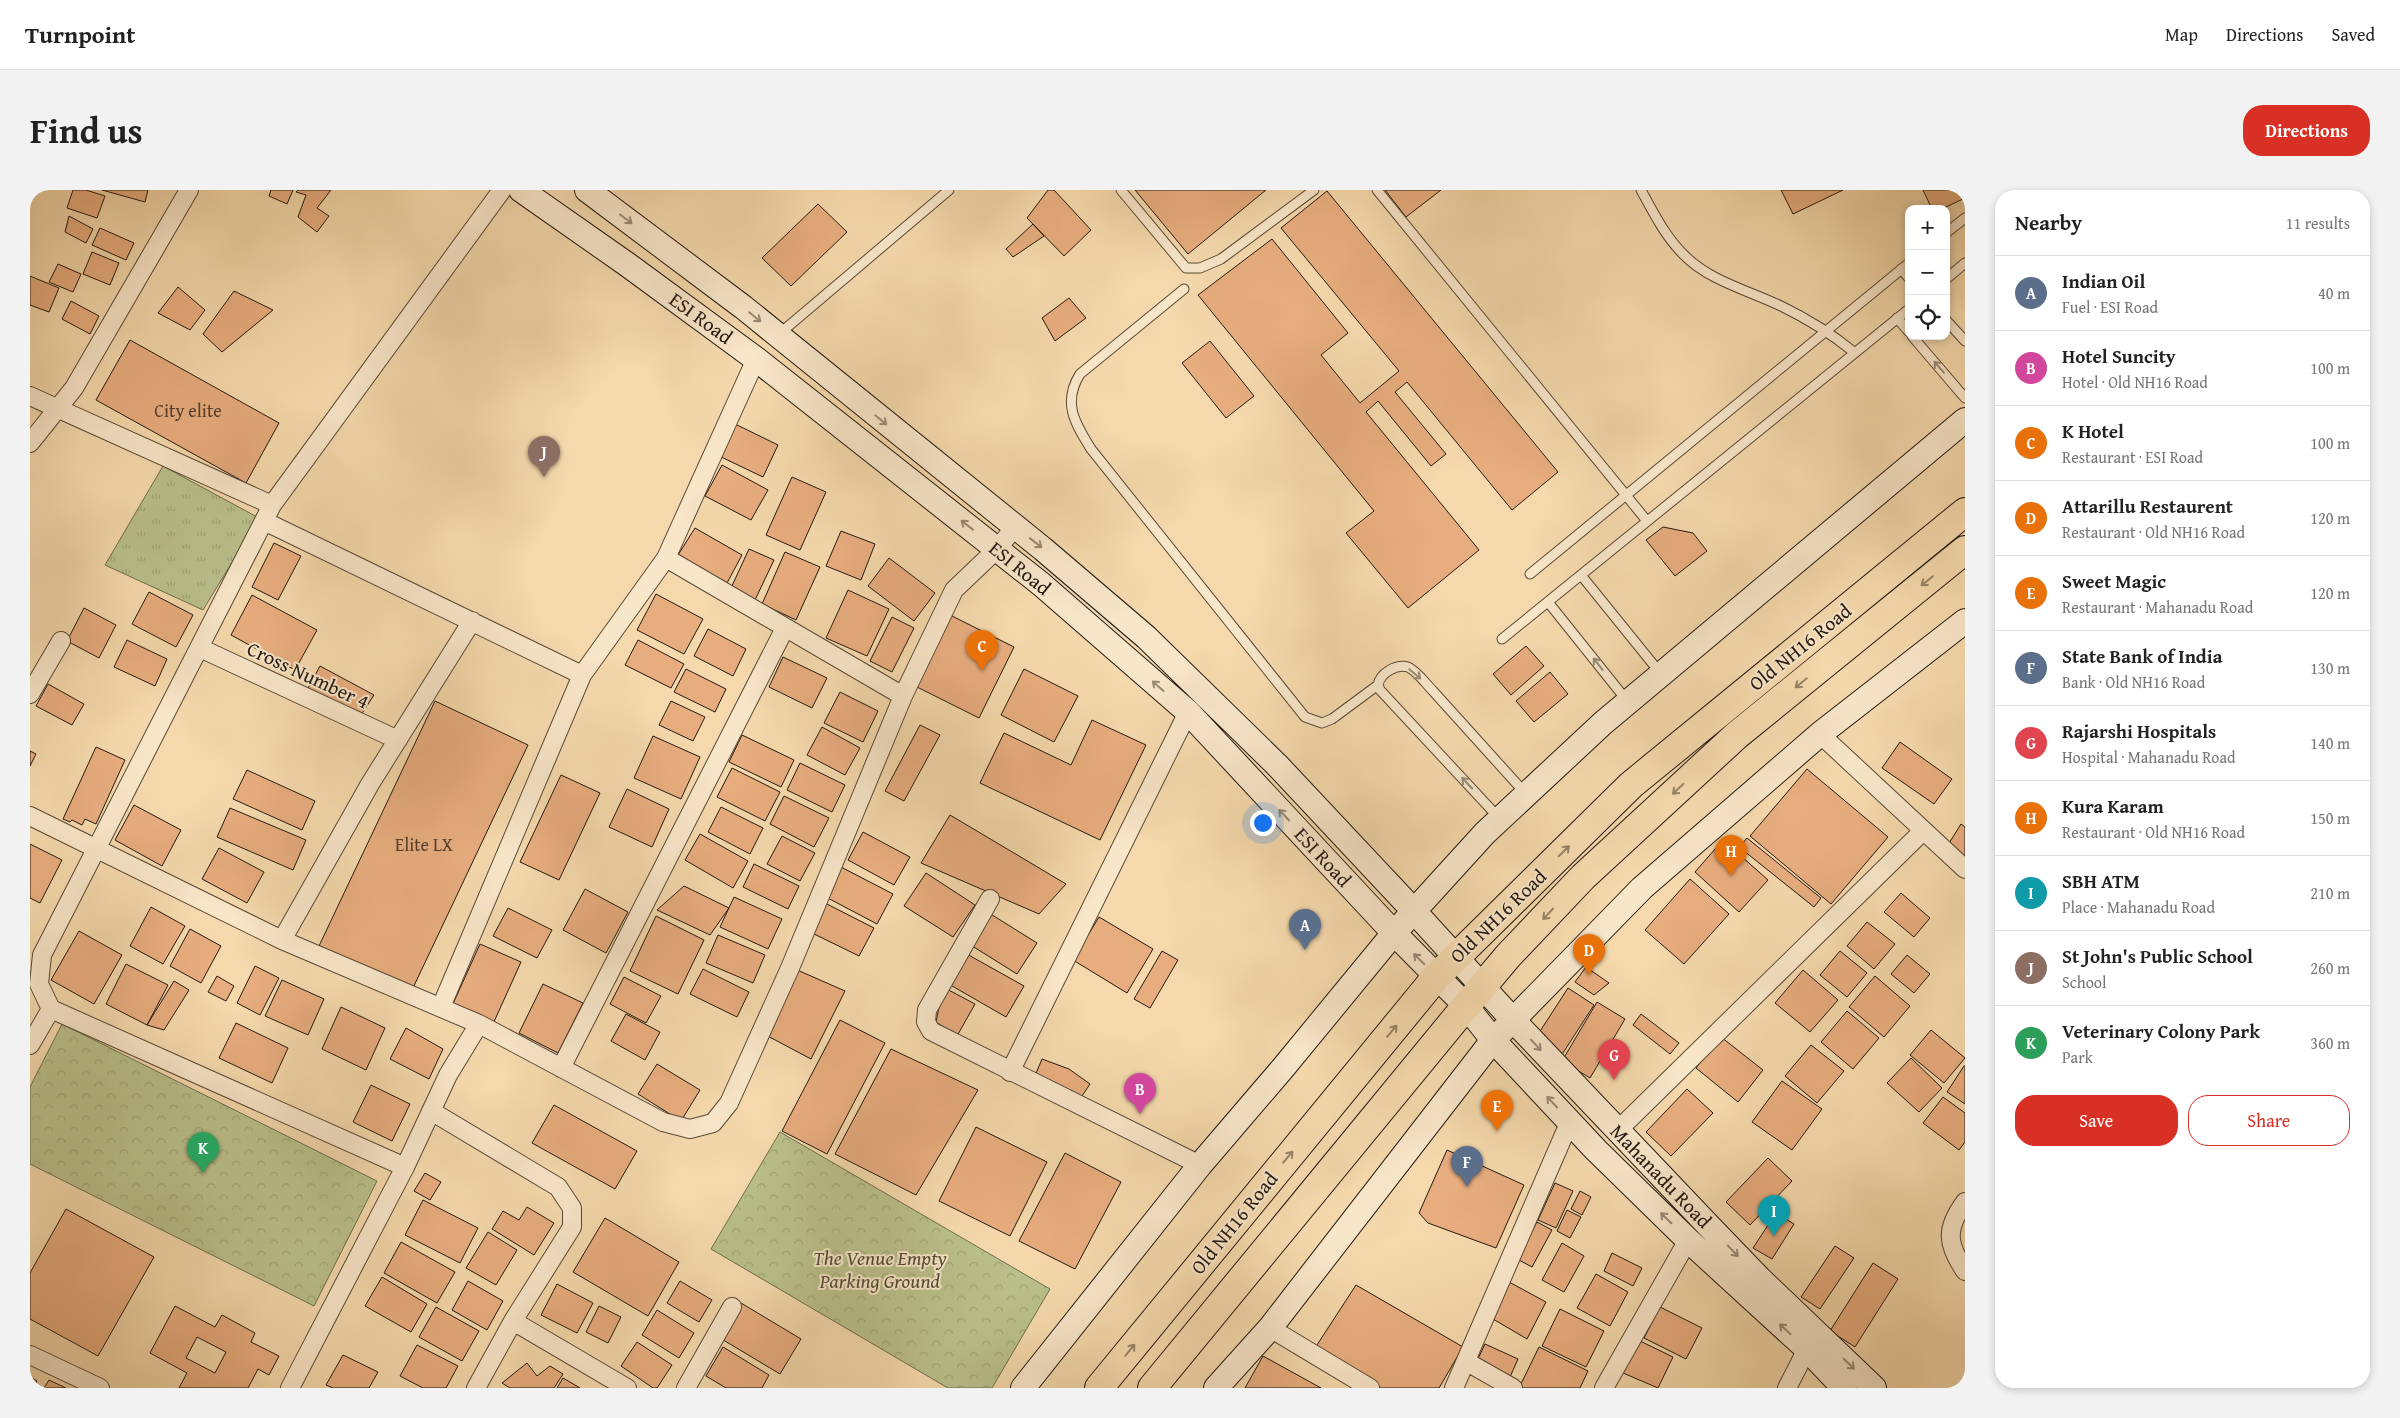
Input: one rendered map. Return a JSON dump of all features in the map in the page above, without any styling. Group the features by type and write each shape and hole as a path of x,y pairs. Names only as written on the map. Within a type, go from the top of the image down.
{"main road":[{"name":"Old NH16 Road","path":"1099,1388 1437,976 1632,786 1965,512"},
{"name":"Old NH16 Road","path":"1152,1388 1474,996 1582,877 1737,735 1965,550"}],"street":[{"path":"30,443 74,388 189,190"},
{"path":"405,1167 51,1009 39,984 42,955 98,849 272,505 502,190"},
{"name":"ESI Road","path":"521,190 628,265 756,359 1041,584 1188,712 1394,933 1437,976 1474,996"},
{"name":"ESI Road","path":"587,190 778,335 1015,527 1146,637 1202,689 1277,765 1456,957"},
{"path":"441,1006 582,675 666,558 756,359"},
{"path":"30,396 272,505"},
{"path":"1023,1388 1200,1165 1283,1068 1413,910 1500,819 1628,703 1965,420"},
{"path":"264,521 582,675"},
{"path":"30,816 282,940 441,1006 479,1024 663,1122 690,1130 713,1123 728,1103 790,968 903,696 954,590 997,549 1015,527"},
{"path":"666,558 903,696"},
{"path":"282,940 370,784 472,621"},
{"path":"1216,1388 1270,1328 1493,1040 1512,1020 1642,888 1820,734 1965,621"},
{"path":"561,1068 786,628"},
{"path":"30,694 61,641"},
{"name":"Cross Number 4","path":"200,648 398,740"},
{"path":"1010,1072 1188,712"},
{"path":"1820,734 1965,869"},
{"path":"1618,1131 1923,831"},
{"path":"990,900 935,993 927,1010 926,1022 931,1031 1200,1165"},
{"name":"Mahanadu Road","path":"1456,957 1493,1040 1688,1240 1807,1349 1844,1388"},
{"name":"Mahanadu Road","path":"1474,996 1512,1020 1760,1279 1874,1388"},
{"path":"30,1044 51,1009"},
{"path":"290,1388 405,1167 448,1075 479,1024"},
{"path":"431,1111 558,1187 572,1208 572,1227 513,1321 476,1388"},
{"path":"1454,1388 1467,1362 1570,1121"},
{"path":"1965,1202 1954,1220 1951,1233 1951,1249 1965,1271"},
{"path":"1604,1388 1688,1240"},
{"path":"686,1388 732,1307"},
{"path":"513,1321 626,1388"},
{"path":"1270,1328 1370,1388"},
{"path":"1787,1388 1807,1349"},
{"path":"30,1355 100,1388"},
{"path":"1467,1362 1513,1388"}],"lane":[{"path":"778,335 949,190"},
{"path":"1121,190 1186,268 1200,268 1221,259 1314,190"},
{"path":"1377,190 1648,521"},
{"path":"1641,190 1666,232 1684,255 1706,272 1734,287 1780,305 1826,330 1855,353"},
{"path":"1950,230 1965,218"},
{"path":"1950,276 1965,263"},
{"path":"1530,574 1905,266"},
{"path":"1901,269 1905,274"},
{"path":"1184,289 1080,374 1074,385 1071,399 1072,412 1079,429 1091,449 1305,717 1322,723 1332,719 1378,685"},
{"path":"1502,639 1905,312"},
{"path":"1897,318 1905,327"},
{"path":"1950,324 1965,341"},
{"path":"1915,340 1965,398"},
{"path":"1581,575 1662,674"},
{"path":"1548,602 1628,703"},
{"path":"1500,819 1380,690 1378,685 1379,679 1387,671 1398,667 1408,667 1416,673 1526,794"}],"green space":[{"path":"163,466 259,518 203,610 105,565"},
{"path":"62,1024 377,1181 314,1306 30,1164 30,1087"},
{"name":"The Venue Empty Parking Ground","path":"780,1132 1050,1289 992,1388 948,1388 711,1249"}],"building":[{"path":"73,190 86,190 105,196 97,218 67,208"},
{"path":"102,190 148,190 145,202"},
{"path":"271,190 293,190 287,204 269,196"},
{"path":"298,190 331,190 317,208 329,216 317,232 298,217 306,195 296,192"},
{"path":"1048,190 1054,190 1091,230 1064,256 1027,218"},
{"path":"1135,190 1266,190 1188,254"},
{"path":"1385,190 1441,190 1406,217"},
{"path":"1781,190 1843,190 1793,214"},
{"path":"1923,190 1965,190 1965,198 1950,205 1930,205"},
{"path":"1327,191 1558,472 1512,510 1407,382 1395,392 1446,454 1431,466 1378,401 1366,412 1479,550 1408,608 1346,533 1374,511 1198,295 1272,239 1348,333 1321,355 1360,403 1399,371 1281,228"},
{"path":"818,204 847,232 791,286 762,258"},
{"path":"69,216 93,229 86,243 65,232"},
{"path":"1033,224 1044,236 1013,257 1006,249"},
{"path":"100,228 134,243 126,260 92,245"},
{"path":"92,252 119,263 110,285 83,274"},
{"path":"58,264 81,274 73,292 49,282"},
{"path":"30,276 59,288 49,312 30,305"},
{"path":"178,287 205,310 190,330 158,313"},
{"path":"234,291 273,310 222,352 203,334"},
{"path":"1069,298 1086,318 1055,341 1042,318"},
{"path":"71,301 99,316 90,334 62,319"},
{"path":"130,340 279,423 246,483 96,400"},
{"path":"1210,341 1254,396 1226,418 1182,363"},
{"path":"733,423 778,445 763,477 717,455"},
{"path":"722,465 768,490 751,520 705,496"},
{"path":"792,477 826,492 800,550 766,535"},
{"path":"1663,527 1693,533 1707,551 1675,576 1646,540"},
{"path":"695,528 742,555 727,583 678,555"},
{"path":"841,531 875,544 861,580 826,566"},
{"path":"274,543 301,556 278,600 252,587"},
{"path":"749,549 774,560 755,600 731,588"},
{"path":"785,552 820,567 796,620 762,604"},
{"path":"889,558 935,593 914,621 868,586"},
{"path":"848,590 889,609 867,656 826,638"},
{"path":"149,592 193,615 176,647 132,624"},
{"path":"656,594 703,619 684,654 637,630"},
{"path":"252,595 317,630 295,670 231,635"},
{"path":"84,608 116,625 99,658 67,641"},
{"path":"950,615 1014,647 979,718 915,686"},
{"path":"892,617 914,628 892,672 870,661"},
{"path":"708,629 746,649 733,676 694,656"},
{"path":"127,640 167,659 155,686 114,667"},
{"path":"638,640 684,664 671,688 625,665"},
{"path":"1526,646 1544,666 1511,695 1493,674"},
{"path":"783,657 827,678 812,708 769,687"},
{"path":"320,666 374,695 359,718 307,690"},
{"path":"686,669 726,689 715,712 674,692"},
{"path":"1024,669 1078,696 1054,742 1001,715"},
{"path":"1550,672 1568,694 1534,722 1516,701"},
{"path":"48,684 84,704 72,725 36,706"},
{"path":"840,692 878,711 863,742 824,723"},
{"path":"435,701 528,745 412,990 319,946"},
{"path":"671,701 705,717 693,741 659,725"},
{"path":"1092,720 1146,745 1100,840 980,783 1004,733 1071,765"},
{"path":"920,725 940,735 904,801 885,791"},
{"path":"822,727 860,748 845,775 807,755"},
{"path":"742,735 794,760 781,787 729,762"},
{"path":"653,736 700,757 681,799 634,778"},
{"path":"1900,742 1952,779 1934,804 1882,768"},
{"path":"96,747 125,760 96,824 85,819 82,825 72,820 70,822 63,819"},
{"path":"30,751 36,754 30,766"},
{"path":"800,763 845,785 832,812 787,790"},
{"path":"732,768 780,792 765,821 717,797"},
{"path":"1807,769 1888,837 1831,904 1750,836"},
{"path":"247,770 315,801 302,830 233,799"},
{"path":"561,775 600,793 559,880 520,862"},
{"path":"627,789 669,809 652,847 609,827"},
{"path":"784,796 829,818 814,847 770,824"},
{"path":"134,805 181,830 162,866 115,840"},
{"path":"721,807 763,828 750,854 708,832"},
{"path":"230,808 306,840 293,870 217,837"},
{"path":"950,815 1066,884 1039,914 921,863"},
{"path":"1961,824 1965,827 1965,871 1941,856"},
{"path":"863,832 910,857 894,885 848,860"},
{"path":"700,834 748,861 733,888 685,860"},
{"path":"782,836 815,853 800,881 767,864"},
{"path":"1747,838 1821,898 1814,907 1739,847"},
{"path":"1723,840 1768,880 1739,912 1695,872"},
{"path":"30,844 62,860 40,903 30,898"},
{"path":"219,848 264,872 247,903 202,879"},
{"path":"754,864 799,886 788,909 743,887"},
{"path":"839,866 893,894 877,924 824,896"},
{"path":"926,873 975,905 953,937 904,906"},
{"path":"1690,879 1729,914 1684,964 1645,930"},
{"path":"684,886 729,908 710,935 657,910"},
{"path":"585,889 628,912 606,953 563,930"},
{"path":"1901,893 1930,918 1914,937 1884,912"},
{"path":"734,897 782,919 768,949 720,927"},
{"path":"823,902 874,928 859,956 808,931"},
{"path":"151,907 185,926 163,964 130,946"},
{"path":"508,908 552,930 537,958 493,936"},
{"path":"989,913 1037,943 1017,974 969,944"},
{"path":"656,916 704,940 678,994 630,971"},
{"path":"1099,917 1153,949 1127,993 1073,960"},
{"path":"1867,922 1895,944 1874,969 1847,946"},
{"path":"190,929 221,946 201,983 170,966"},
{"path":"79,931 122,955 94,1004 51,980"},
{"path":"718,935 765,955 753,983 706,963"},
{"path":"480,944 521,962 493,1024 452,1006"},
{"path":"1162,951 1178,960 1150,1008 1134,999"},
{"path":"1840,951 1867,973 1847,997 1820,975"},
{"path":"965,953 1024,986 1006,1017 947,983"},
{"path":"1907,955 1930,974 1914,993 1891,974"},
{"path":"126,964 168,985 147,1025 106,1004"},
{"path":"255,966 279,978 260,1015 237,1003"},
{"path":"1586,967 1609,983 1594,995 1575,982"},
{"path":"703,969 749,992 737,1017 690,994"},
{"path":"795,969 845,991 811,1059 762,1033"},
{"path":"1803,970 1838,1000 1810,1032 1775,1003"},
{"path":"217,976 234,986 226,1001 208,992"},
{"path":"1875,976 1910,1006 1884,1037 1849,1007"},
{"path":"624,977 661,996 646,1023 610,1004"},
{"path":"282,980 324,999 308,1035 265,1016"},
{"path":"174,981 189,990 164,1030 147,1025"},
{"path":"543,984 583,1003 558,1053 519,1033"},
{"path":"943,987 975,1004 957,1036 936,1022"},
{"path":"1568,988 1594,1005 1561,1056 1535,1039"},
{"path":"1597,1002 1625,1019 1590,1078 1562,1061"},
{"path":"341,1007 385,1028 366,1070 322,1049"},
{"path":"1847,1011 1879,1038 1853,1069 1821,1042"},
{"path":"626,1014 660,1032 645,1060 611,1041"},
{"path":"1641,1014 1679,1043 1670,1054 1633,1025"},
{"path":"840,1020 885,1043 827,1154 782,1131"},
{"path":"236,1023 288,1048 272,1083 219,1058"},
{"path":"406,1028 443,1049 429,1079 390,1059"},
{"path":"1931,1030 1965,1058 1944,1083 1910,1055"},
{"path":"1721,1037 1763,1070 1738,1102 1696,1068"},
{"path":"1811,1045 1844,1071 1817,1103 1785,1076"},
{"path":"891,1049 978,1090 916,1195 835,1154"},
{"path":"1911,1058 1942,1088 1919,1112 1887,1083"},
{"path":"1042,1059 1069,1069 1090,1084 1080,1099 1034,1078"},
{"path":"657,1064 700,1090 681,1121 638,1094"},
{"path":"1965,1066 1965,1104 1947,1092"},
{"path":"1782,1081 1822,1109 1792,1150 1752,1122"},
{"path":"371,1085 410,1104 392,1141 353,1122"},
{"path":"1687,1089 1713,1113 1671,1156 1646,1132"},
{"path":"1943,1097 1965,1113 1965,1142 1959,1150 1923,1123"},
{"path":"554,1105 637,1151 615,1189 532,1143"},
{"path":"976,1127 1047,1162 1010,1236 939,1201"},
{"path":"1447,1150 1524,1185 1496,1248 1428,1223 1419,1213"},
{"path":"1065,1153 1121,1182 1075,1269 1019,1241"},
{"path":"1768,1158 1792,1181 1750,1225 1726,1202"},
{"path":"425,1173 441,1182 430,1200 414,1191"},
{"path":"1555,1183 1573,1191 1556,1228 1538,1220"},
{"path":"1580,1191 1591,1197 1582,1215 1571,1209"},
{"path":"423,1200 478,1228 460,1263 405,1235"},
{"path":"527,1207 554,1223 534,1255 492,1229 503,1211 519,1220"},
{"path":"66,1209 154,1257 98,1356 30,1319 30,1273"},
{"path":"1567,1210 1581,1217 1570,1238 1557,1231"},
{"path":"1776,1213 1794,1224 1772,1259 1753,1248"},
{"path":"605,1218 679,1262 648,1316 573,1272"},
{"path":"1537,1222 1552,1230 1532,1267 1517,1259"},
{"path":"488,1232 517,1250 496,1285 466,1268"},
{"path":"401,1242 455,1272 437,1303 384,1273"},
{"path":"1562,1243 1584,1256 1564,1292 1542,1280"},
{"path":"1835,1246 1854,1258 1820,1309 1801,1297"},
{"path":"1612,1253 1642,1268 1633,1286 1604,1271"},
{"path":"1873,1263 1898,1279 1855,1347 1830,1331"},
{"path":"1596,1274 1628,1292 1610,1326 1577,1308"},
{"path":"382,1277 427,1304 411,1332 365,1306"},
{"path":"468,1281 503,1301 487,1330 452,1310"},
{"path":"680,1281 712,1300 699,1322 667,1303"},
{"path":"1509,1282 1546,1302 1527,1339 1493,1319"},
{"path":"557,1284 593,1303 577,1333 541,1315"},
{"path":"1356,1285 1463,1347 1439,1388 1379,1388 1315,1348"},
{"path":"741,1303 801,1339 780,1374 720,1338"},
{"path":"175,1306 215,1327 222,1315 255,1333 251,1342 279,1356 269,1375 258,1369 248,1388 179,1388 187,1373 150,1353","holes":["197,1337 226,1352 215,1373 186,1358"]},
{"path":"599,1306 621,1317 608,1343 586,1332"},
{"path":"436,1307 479,1331 462,1361 419,1337"},
{"path":"1660,1307 1702,1328 1686,1359 1644,1338"},
{"path":"1560,1309 1604,1331 1586,1367 1542,1346"},
{"path":"657,1310 694,1333 679,1358 642,1335"},
{"path":"1640,1341 1673,1357 1658,1388 1623,1373"},
{"path":"637,1342 672,1365 657,1388 653,1388 621,1366"},
{"path":"1485,1344 1518,1359 1510,1377 1476,1363"},
{"path":"417,1345 458,1366 446,1388 423,1388 400,1376"},
{"path":"723,1347 769,1375 762,1388 726,1388 706,1376"},
{"path":"1539,1347 1588,1371 1580,1388 1519,1388"},
{"path":"343,1355 378,1372 369,1388 333,1388 326,1385"},
{"path":"1263,1356 1321,1388 1245,1388"},
{"path":"527,1363 537,1376 550,1366 563,1374 554,1388 510,1388 502,1383"},
{"path":"30,1377 37,1381 33,1388 30,1388"},
{"path":"563,1378 580,1388 557,1388"},
{"path":"49,1380 66,1388 44,1388"}],"place":[{"name":"St John's Public School","path":"544,477"},
{"name":"K Hotel","path":"982,671"},
{"name":"Kura Karam","path":"1731,876"},
{"name":"Indian Oil","path":"1305,950"},
{"name":"Attarillu Restaurent","path":"1589,975"},
{"name":"Rajarshi Hospitals","path":"1614,1080"},
{"name":"Hotel Suncity","path":"1140,1114"},
{"name":"Sweet Magic","path":"1497,1131"},
{"name":"Veterinary Colony Park","path":"203,1173"},
{"name":"State Bank of India","path":"1467,1187"},
{"name":"SBH ATM","path":"1774,1236"}]}
